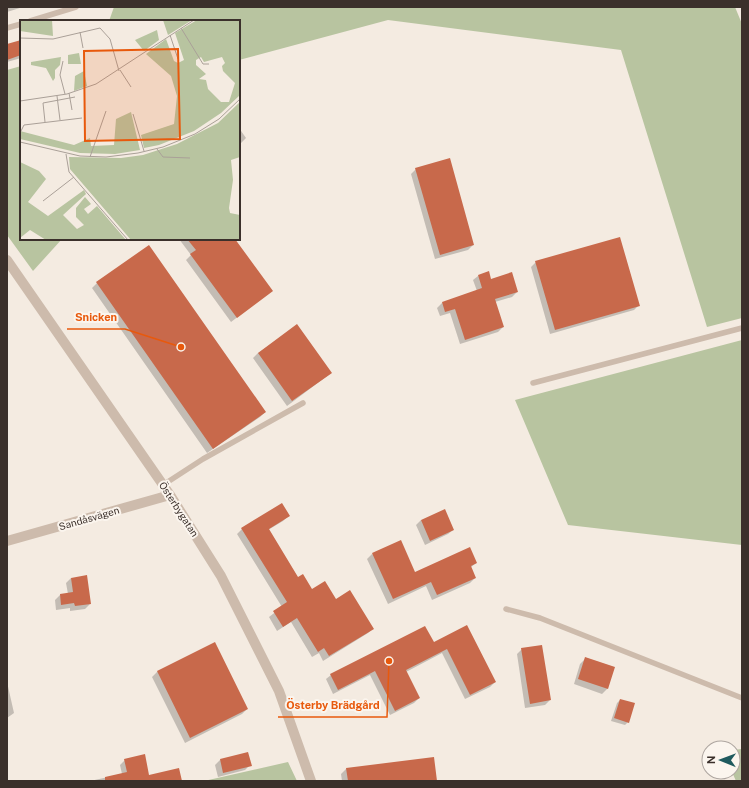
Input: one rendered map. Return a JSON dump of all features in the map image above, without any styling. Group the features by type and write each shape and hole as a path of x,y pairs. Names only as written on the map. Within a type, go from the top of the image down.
{"street":[{"name":"Österbygatan","path":"7,260 164,485 221,576 279,692 311,781"},
{"name":"Sandåsvägen","path":"7,541 170,495"}],"lane":[{"path":"33,20 76,7"},
{"path":"7,28 20,24"},
{"path":"533,383 742,328"},
{"path":"164,485 203,459 304,403"},
{"path":"506,609 540,618 742,698"}],"green space":[{"path":"114,7 735,7 742,24 742,318 707,327 621,50 388,20 240,60 240,20 109,20"},
{"path":"20,66 20,240 61,240 33,271 7,235 7,70"},
{"path":"742,340 742,545 568,525 515,400"},
{"path":"741,749 742,781 736,781 741,780"},
{"path":"288,762 297,781 204,781"}],"building":[{"path":"20,40 20,55 7,60 7,44"},
{"path":"450,158 474,245 440,255 415,168"},
{"path":"620,237 640,306 555,330 535,261"},
{"path":"188,240 236,240 273,291 237,318 190,254 196,250"},
{"path":"149,245 266,412 213,449 96,282"},
{"path":"489,271 491,279 512,272 518,292 495,299 504,327 465,340 455,309 445,312 442,302 482,288 478,275"},
{"path":"297,324 332,373 292,401 258,353"},
{"path":"282,503 290,516 269,529 298,577 303,574 312,589 325,581 336,599 350,590 374,629 329,656 324,648 318,652 297,618 283,627 273,611 287,602 241,528"},
{"path":"445,509 454,530 430,541 421,520"},
{"path":"401,540 415,572 470,547 477,563 471,566 476,578 437,595 431,582 393,599 372,553"},
{"path":"87,575 91,604 75,606 74,603 61,605 60,594 73,592 71,578"},
{"path":"467,625 496,682 470,695 447,649 406,670 420,698 395,711 375,671 338,690 330,674 425,626 434,642"},
{"path":"215,642 248,709 190,738 157,671"},
{"path":"542,645 551,700 530,704 521,648"},
{"path":"585,657 615,667 608,689 578,679"},
{"path":"620,699 635,703 629,723 614,718"},
{"path":"248,752 252,766 223,773 220,759"},
{"path":"145,754 149,775 179,768 182,781 105,781 105,777 127,772 124,759"},
{"path":"434,757 437,781 348,781 346,768"}],"place":[{"name":"Snicken","path":"181,347"},
{"name":"Österby Brädgård","path":"389,661"}]}
